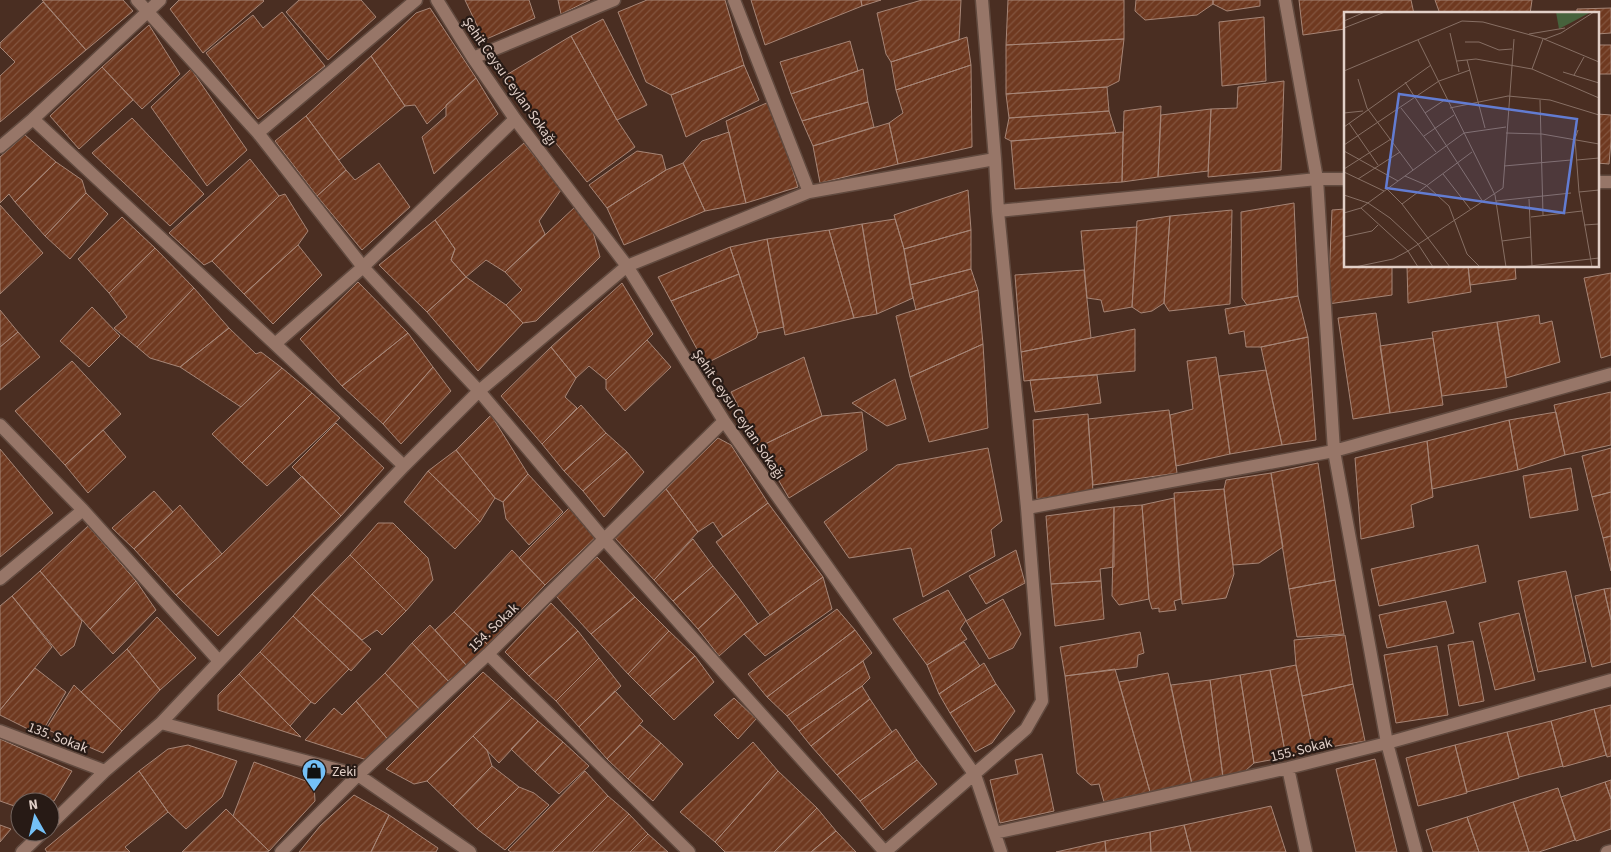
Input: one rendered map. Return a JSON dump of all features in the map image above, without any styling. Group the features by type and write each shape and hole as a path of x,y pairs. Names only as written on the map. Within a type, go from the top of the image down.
{"street":[{"path":"137,0 258,133 363,267 478,391 604,539 885,852 1026,729 1042,701 1027,508 998,211 982,0"},
{"path":"0,147 33,119 160,0"},
{"path":"258,133 416,0"},
{"name":"Şehit Ceysu Ceylan Sokağı","path":"437,0 473,58 515,119 627,266 724,422 975,775 1001,852"},
{"path":"473,58 614,0"},
{"path":"734,0 809,192"},
{"path":"1284,0 1317,179 1334,451 1387,743 1416,852"},
{"path":"33,119 404,466"},
{"path":"275,344 363,267 515,119"},
{"path":"60,815 105,771 161,723 404,466 478,391 627,266 809,192 995,159"},
{"path":"998,211 1317,179 1344,180"},
{"path":"1598,182 1611,182"},
{"path":"1027,508 1334,451 1611,374"},
{"name":"154. Sokak","path":"281,852 358,775 488,654 724,422"},
{"path":"0,424 83,510 219,661"},
{"path":"0,579 83,510"},
{"path":"488,654 689,852"},
{"name":"155. Sokak","path":"995,833 1288,768 1387,743 1611,680"},
{"path":"161,723 358,775 470,852"},
{"name":"135. Sokak","path":"0,731 105,771"},
{"path":"1288,768 1306,852"},
{"path":"22,852 32,842"},
{"path":"1607,852 1611,851"}],"building":[{"path":"42,0 123,0 133,11 86,50"},
{"path":"179,0 264,1 203,53 170,9"},
{"path":"299,0 361,0 376,17 328,60 286,12"},
{"path":"465,0 529,0 535,18 484,40"},
{"path":"558,0 590,0 561,14"},
{"path":"647,0 725,0 744,65 671,95 646,82 618,12"},
{"path":"751,0 861,0 862,6 765,45"},
{"path":"861,0 881,0 862,6"},
{"path":"922,0 961,0 959,40 891,62 886,54 877,13"},
{"path":"1008,0 1124,0 1124,39 1006,45"},
{"path":"1136,0 1213,0 1213,4 1197,15 1145,20 1135,11"},
{"path":"1213,0 1260,0 1260,6 1227,11 1213,4"},
{"path":"1299,0 1411,0 1414,12 1344,12 1344,29 1303,35"},
{"path":"1435,0 1532,0 1530,12 1439,12"},
{"path":"43,2 86,50 0,122 0,76 15,62 0,47 0,43"},
{"path":"430,8 476,78 427,124 415,105 405,106 371,56 416,13"},
{"path":"1611,8 1611,33 1598,34 1598,12 1577,12 1577,9"},
{"path":"282,12 325,66 258,119 206,53 253,15 263,28"},
{"path":"1264,17 1266,81 1222,86 1219,22"},
{"path":"603,19 647,105 617,120 571,36"},
{"path":"149,25 180,74 142,109 102,67"},
{"path":"571,36 617,120 635,147 587,182 503,77"},
{"path":"967,37 971,65 896,90 891,62"},
{"path":"1124,39 1119,81 1107,87 1006,94 1006,45"},
{"path":"850,41 858,71 791,94 780,62"},
{"path":"1598,45 1611,45 1611,74 1598,74"},
{"path":"371,56 405,106 339,160 306,116"},
{"path":"744,65 759,100 686,137 671,95"},
{"path":"971,65 972,147 898,164 889,123 903,113 896,90"},
{"path":"102,67 133,100 79,149 50,116"},
{"path":"191,69 247,150 207,186 151,107"},
{"path":"863,69 868,102 802,121 791,94"},
{"path":"476,78 498,114 434,174 422,137 446,116 446,105"},
{"path":"1284,81 1281,170 1208,177 1211,109 1237,108 1238,87"},
{"path":"1107,87 1109,111 1009,118 1006,94"},
{"path":"771,101 798,187 746,203 726,121"},
{"path":"868,102 874,127 813,146 802,121"},
{"path":"1161,106 1158,177 1122,182 1124,111"},
{"path":"1211,109 1208,171 1158,177 1161,115"},
{"path":"1109,111 1116,133 1011,141 1005,138 1009,118"},
{"path":"1598,114 1611,115 1609,164 1598,163"},
{"path":"306,116 346,170 317,196 275,141"},
{"path":"132,118 204,194 170,226 92,153"},
{"path":"889,123 898,164 820,183 813,146"},
{"path":"729,132 746,203 705,211 683,163 702,141"},
{"path":"1123,132 1122,182 1015,189 1011,141"},
{"path":"25,135 56,162 15,202 9,194 0,203 0,157"},
{"path":"524,143 561,190 539,221 545,234 505,272 486,260 466,277 451,260 455,249 435,220"},
{"path":"637,151 662,155 666,170 607,208 589,185"},
{"path":"250,159 279,196 212,261 204,265 169,233"},
{"path":"56,162 82,180 86,193 45,236 15,202"},
{"path":"379,163 410,207 362,250 317,196 346,170 355,180"},
{"path":"683,163 705,211 624,245 607,208 666,170"},
{"path":"968,190 971,230 904,249 894,215"},
{"path":"86,193 108,214 70,259 45,236"},
{"path":"285,194 308,231 298,245 244,294 212,261 279,196"},
{"path":"1294,203 1298,296 1247,305 1242,298 1241,212"},
{"path":"0,205 43,253 0,294"},
{"path":"575,207 590,221 600,257 536,321 523,323 506,305 522,290 505,272"},
{"path":"1344,209 1344,268 1392,268 1392,295 1328,304 1332,210"},
{"path":"1232,210 1230,304 1169,311 1164,303 1170,216"},
{"path":"1170,216 1164,303 1152,311 1141,313 1132,307 1137,221"},
{"path":"122,217 155,248 109,293 78,259"},
{"path":"895,219 904,249 913,298 877,314 862,224"},
{"path":"435,220 455,249 451,260 466,277 427,312 379,265"},
{"path":"862,224 877,314 854,318 829,230"},
{"path":"1137,227 1132,307 1104,312 1101,300 1087,298 1081,231"},
{"path":"829,230 854,318 785,335 767,239"},
{"path":"971,230 971,269 910,285 904,249"},
{"path":"767,239 784,327 758,333 730,247"},
{"path":"298,245 322,275 273,324 244,294"},
{"path":"730,247 739,274 671,301 658,277"},
{"path":"155,248 194,288 137,347 114,328 127,317 109,293"},
{"path":"1407,268 1468,268 1471,292 1408,303"},
{"path":"1468,268 1515,268 1516,279 1470,285"},
{"path":"971,269 978,290 916,310 910,285"},
{"path":"1084,270 1091,338 1021,352 1015,275"},
{"path":"1611,273 1611,355 1601,358 1584,278"},
{"path":"739,274 758,333 756,338 705,364 671,301"},
{"path":"466,277 506,305 523,323 478,371 427,312"},
{"path":"358,282 408,333 342,386 300,339"},
{"path":"622,283 653,334 606,380 589,366 576,378 551,347"},
{"path":"194,288 229,328 180,367 150,358 137,347"},
{"path":"978,290 983,344 910,377 896,316"},
{"path":"1298,296 1308,337 1261,347 1246,347 1244,331 1229,334 1225,309"},
{"path":"92,307 120,336 89,367 60,341"},
{"path":"0,310 18,332 0,347"},
{"path":"1376,313 1390,413 1353,419 1338,318"},
{"path":"1539,315 1540,324 1552,321 1560,362 1506,378 1497,322"},
{"path":"1497,322 1507,387 1442,396 1432,332"},
{"path":"229,328 256,354 261,352 282,368 241,407 180,367"},
{"path":"1135,329 1135,371 1024,381 1021,352"},
{"path":"18,332 40,357 0,390 0,347"},
{"path":"408,333 433,367 383,424 342,386"},
{"path":"1308,337 1316,440 1282,445 1261,347"},
{"path":"1433,338 1443,405 1390,413 1380,346"},
{"path":"647,340 671,367 625,411 606,389 606,380"},
{"path":"983,344 988,428 929,442 910,377"},
{"path":"551,347 576,378 565,397 577,408 542,444 501,396"},
{"path":"804,357 822,416 759,447 731,392"},
{"path":"1216,357 1230,454 1176,466 1170,415 1193,409 1187,361"},
{"path":"72,361 121,414 65,465 15,411"},
{"path":"433,367 451,391 401,444 383,424"},
{"path":"282,368 312,393 242,463 212,434"},
{"path":"1266,370 1282,445 1230,454 1219,376"},
{"path":"1097,375 1101,403 1035,412 1030,380"},
{"path":"895,379 906,419 887,426 852,403"},
{"path":"1611,392 1611,445 1565,455 1554,405"},
{"path":"312,393 340,418 267,486 242,463"},
{"path":"581,405 606,433 564,471 542,444"},
{"path":"1169,410 1177,473 1093,485 1088,419"},
{"path":"862,412 867,450 789,498 759,447 822,416"},
{"path":"1556,412 1565,455 1518,470 1509,420"},
{"path":"1088,414 1093,492 1037,499 1033,420"},
{"path":"491,415 528,474 503,502 495,498 456,450"},
{"path":"1509,420 1518,470 1432,489 1427,441"},
{"path":"336,423 384,468 341,516 292,467"},
{"path":"103,430 126,457 88,493 65,465"},
{"path":"606,433 627,452 583,491 564,471"},
{"path":"718,438 731,445 768,503 723,537 713,522 698,532 666,489"},
{"path":"1427,441 1433,497 1411,505 1414,527 1361,539 1355,458"},
{"path":"988,448 1002,521 991,530 995,556 923,597 911,548 849,558 824,522 897,465"},
{"path":"1611,448 1611,492 1592,497 1582,456"},
{"path":"0,449 53,513 0,557"},
{"path":"456,450 495,498 480,522 428,471"},
{"path":"627,452 644,472 604,517 583,491"},
{"path":"1318,463 1335,580 1289,589 1271,473"},
{"path":"1571,468 1578,510 1530,518 1523,476"},
{"path":"428,471 480,522 455,549 404,502"},
{"path":"1271,473 1283,547 1259,563 1233,565 1224,489 1226,480"},
{"path":"528,474 563,512 529,545 506,519 503,502"},
{"path":"302,476 341,516 218,636 176,595 222,554"},
{"path":"666,489 698,532 654,580 614,537"},
{"path":"1224,489 1234,574 1226,598 1182,604 1174,493"},
{"path":"154,491 173,512 134,549 112,528"},
{"path":"1611,492 1611,536 1603,538 1592,497"},
{"path":"1174,498 1181,599 1174,601 1176,610 1159,612 1159,608 1152,609 1149,599 1142,505"},
{"path":"768,503 823,577 770,615 716,542"},
{"path":"180,505 222,554 176,595 134,549"},
{"path":"1142,505 1149,599 1119,605 1112,596 1114,507"},
{"path":"570,507 596,537 545,585 519,558"},
{"path":"1114,507 1114,567 1100,569 1101,581 1051,584 1046,516"},
{"path":"378,523 393,523 428,558 433,580 406,611 350,555"},
{"path":"88,526 136,581 90,629 40,571"},
{"path":"1611,536 1611,571 1603,538"},
{"path":"693,539 713,566 673,601 654,580"},
{"path":"1478,545 1486,582 1379,606 1371,569"},
{"path":"512,550 545,585 488,645 454,612"},
{"path":"1016,550 1025,583 986,604 969,576"},
{"path":"350,555 406,611 382,635 377,630 362,640 312,594"},
{"path":"597,557 635,597 591,634 556,596"},
{"path":"713,566 736,594 698,629 673,601"},
{"path":"40,571 82,621 74,646 61,656 12,596"},
{"path":"1566,571 1586,662 1538,672 1518,581"},
{"path":"823,577 832,609 765,656 744,634"},
{"path":"1335,580 1344,634 1297,637 1289,589"},
{"path":"136,581 156,610 113,654 90,629"},
{"path":"1101,581 1104,619 1055,626 1051,584"},
{"path":"1611,588 1611,620 1604,589"},
{"path":"1604,589 1611,620 1611,662 1592,667 1575,596"},
{"path":"948,590 966,620 960,629 967,639 927,665 893,619"},
{"path":"312,594 371,649 351,671 293,616"},
{"path":"736,594 758,624 719,656 698,629"},
{"path":"12,596 52,647 0,710 0,606"},
{"path":"635,597 669,631 628,674 591,634"},
{"path":"1003,599 1021,634 1013,648 989,659 966,621"},
{"path":"1446,601 1454,633 1387,648 1379,615"},
{"path":"551,603 578,631 529,676 505,652"},
{"path":"837,609 855,630 767,697 748,674"},
{"path":"454,612 488,645 467,666 435,630"},
{"path":"1519,613 1535,680 1495,690 1479,623"},
{"path":"293,616 349,669 315,704 260,652"},
{"path":"157,617 196,658 160,690 127,649"},
{"path":"430,625 467,666 448,681 412,643"},
{"path":"855,630 872,653 863,661 787,716 767,697"},
{"path":"578,631 599,658 556,701 529,676"},
{"path":"669,631 695,656 650,696 628,674"},
{"path":"1140,632 1144,653 1138,655 1137,667 1065,676 1060,647"},
{"path":"1345,635 1353,684 1302,696 1296,665 1294,640"},
{"path":"1473,641 1484,701 1459,706 1448,645"},
{"path":"964,642 980,666 939,694 927,665"},
{"path":"412,643 453,686 423,713 385,673"},
{"path":"1437,646 1448,715 1396,723 1384,655"},
{"path":"127,649 160,690 122,731 81,692"},
{"path":"260,652 311,702 290,726 239,674"},
{"path":"695,656 714,682 674,720 650,696"},
{"path":"599,658 621,686 579,727 556,701"},
{"path":"863,661 870,678 862,686 799,731 787,716"},
{"path":"984,663 996,684 950,713 939,694"},
{"path":"1296,665 1313,750 1286,757 1270,670"},
{"path":"35,668 66,692 40,735 0,715 0,710"},
{"path":"1115,669 1150,792 1104,802 1099,784 1091,785 1077,773 1065,676"},
{"path":"1270,670 1286,757 1254,763 1240,675"},
{"path":"483,672 512,698 427,781 414,784 386,769"},
{"path":"385,673 423,713 390,742 356,701"},
{"path":"1168,673 1192,784 1150,792 1119,682"},
{"path":"239,674 301,737 218,710 218,695"},
{"path":"1240,675 1254,763 1245,771 1223,777 1210,680"},
{"path":"1210,680 1223,777 1192,784 1171,685"},
{"path":"996,684 1015,711 992,743 975,752 950,713"},
{"path":"1353,684 1365,741 1313,750 1302,696"},
{"path":"74,685 122,731 103,753 46,729"},
{"path":"862,686 870,699 811,746 799,731"},
{"path":"615,691 643,721 607,759 579,727"},
{"path":"512,698 538,721 499,763 473,736"},
{"path":"734,698 756,719 738,739 714,715"},
{"path":"870,699 892,732 837,775 811,746"},
{"path":"356,701 390,742 370,761 305,740 334,708 342,715"},
{"path":"1611,705 1611,756 1607,757 1594,709"},
{"path":"1594,709 1606,755 1563,767 1551,721"},
{"path":"538,721 563,742 535,772 511,749"},
{"path":"1551,721 1563,766 1519,777 1507,732"},
{"path":"640,725 661,743 628,779 607,759"},
{"path":"896,729 917,760 860,801 837,775"},
{"path":"1507,732 1519,778 1467,792 1455,745"},
{"path":"473,736 487,750 492,766 453,806 427,781"},
{"path":"0,739 72,771 59,792 10,792 10,804 0,801"},
{"path":"563,742 589,766 559,794 535,772"},
{"path":"753,742 778,771 715,842 680,812"},
{"path":"661,743 683,764 653,801 628,779"},
{"path":"188,745 237,761 222,797 186,829 168,812 139,771 168,749"},
{"path":"1455,745 1467,793 1418,806 1406,758"},
{"path":"1042,754 1054,811 1000,823 990,780 1018,774 1015,760"},
{"path":"1375,759 1397,852 1356,852 1336,769"},
{"path":"917,760 937,784 883,830 860,801"},
{"path":"254,762 314,784 315,801 269,851 233,816"},
{"path":"492,766 519,787 477,829 453,806"},
{"path":"139,771 168,812 125,847 130,852 47,852 45,849 53,842 60,842 60,837"},
{"path":"585,771 608,796 552,852 511,852 508,850"},
{"path":"778,771 817,808 774,852 725,852 715,842"},
{"path":"1611,780 1611,799 1605,782"},
{"path":"1605,782 1611,799 1611,829 1576,841 1561,797"},
{"path":"519,787 534,793 549,805 505,850 477,829"},
{"path":"1558,788 1575,840 1539,852 1529,852 1513,802"},
{"path":"354,795 389,815 371,852 299,852 320,826"},
{"path":"608,796 629,814 592,852 552,852"},
{"path":"1513,802 1529,852 1479,852 1467,817"},
{"path":"1271,806 1286,852 1191,852 1184,825"},
{"path":"817,808 836,831 811,852 774,852"},
{"path":"226,809 269,851 182,852"},
{"path":"629,814 648,834 630,852 592,852"},
{"path":"389,815 438,848 436,852 371,852"},
{"path":"1467,817 1479,852 1433,852 1426,830"},
{"path":"0,825 10,830 0,842"},
{"path":"1184,825 1191,852 1151,852 1150,832"},
{"path":"836,831 856,852 811,852"},
{"path":"1150,832 1151,852 1106,852 1105,841"},
{"path":"648,834 668,852 630,852"},
{"path":"1105,841 1106,852 1056,852"}],"place":[{"name":"Zeki","path":"314,792"}]}
